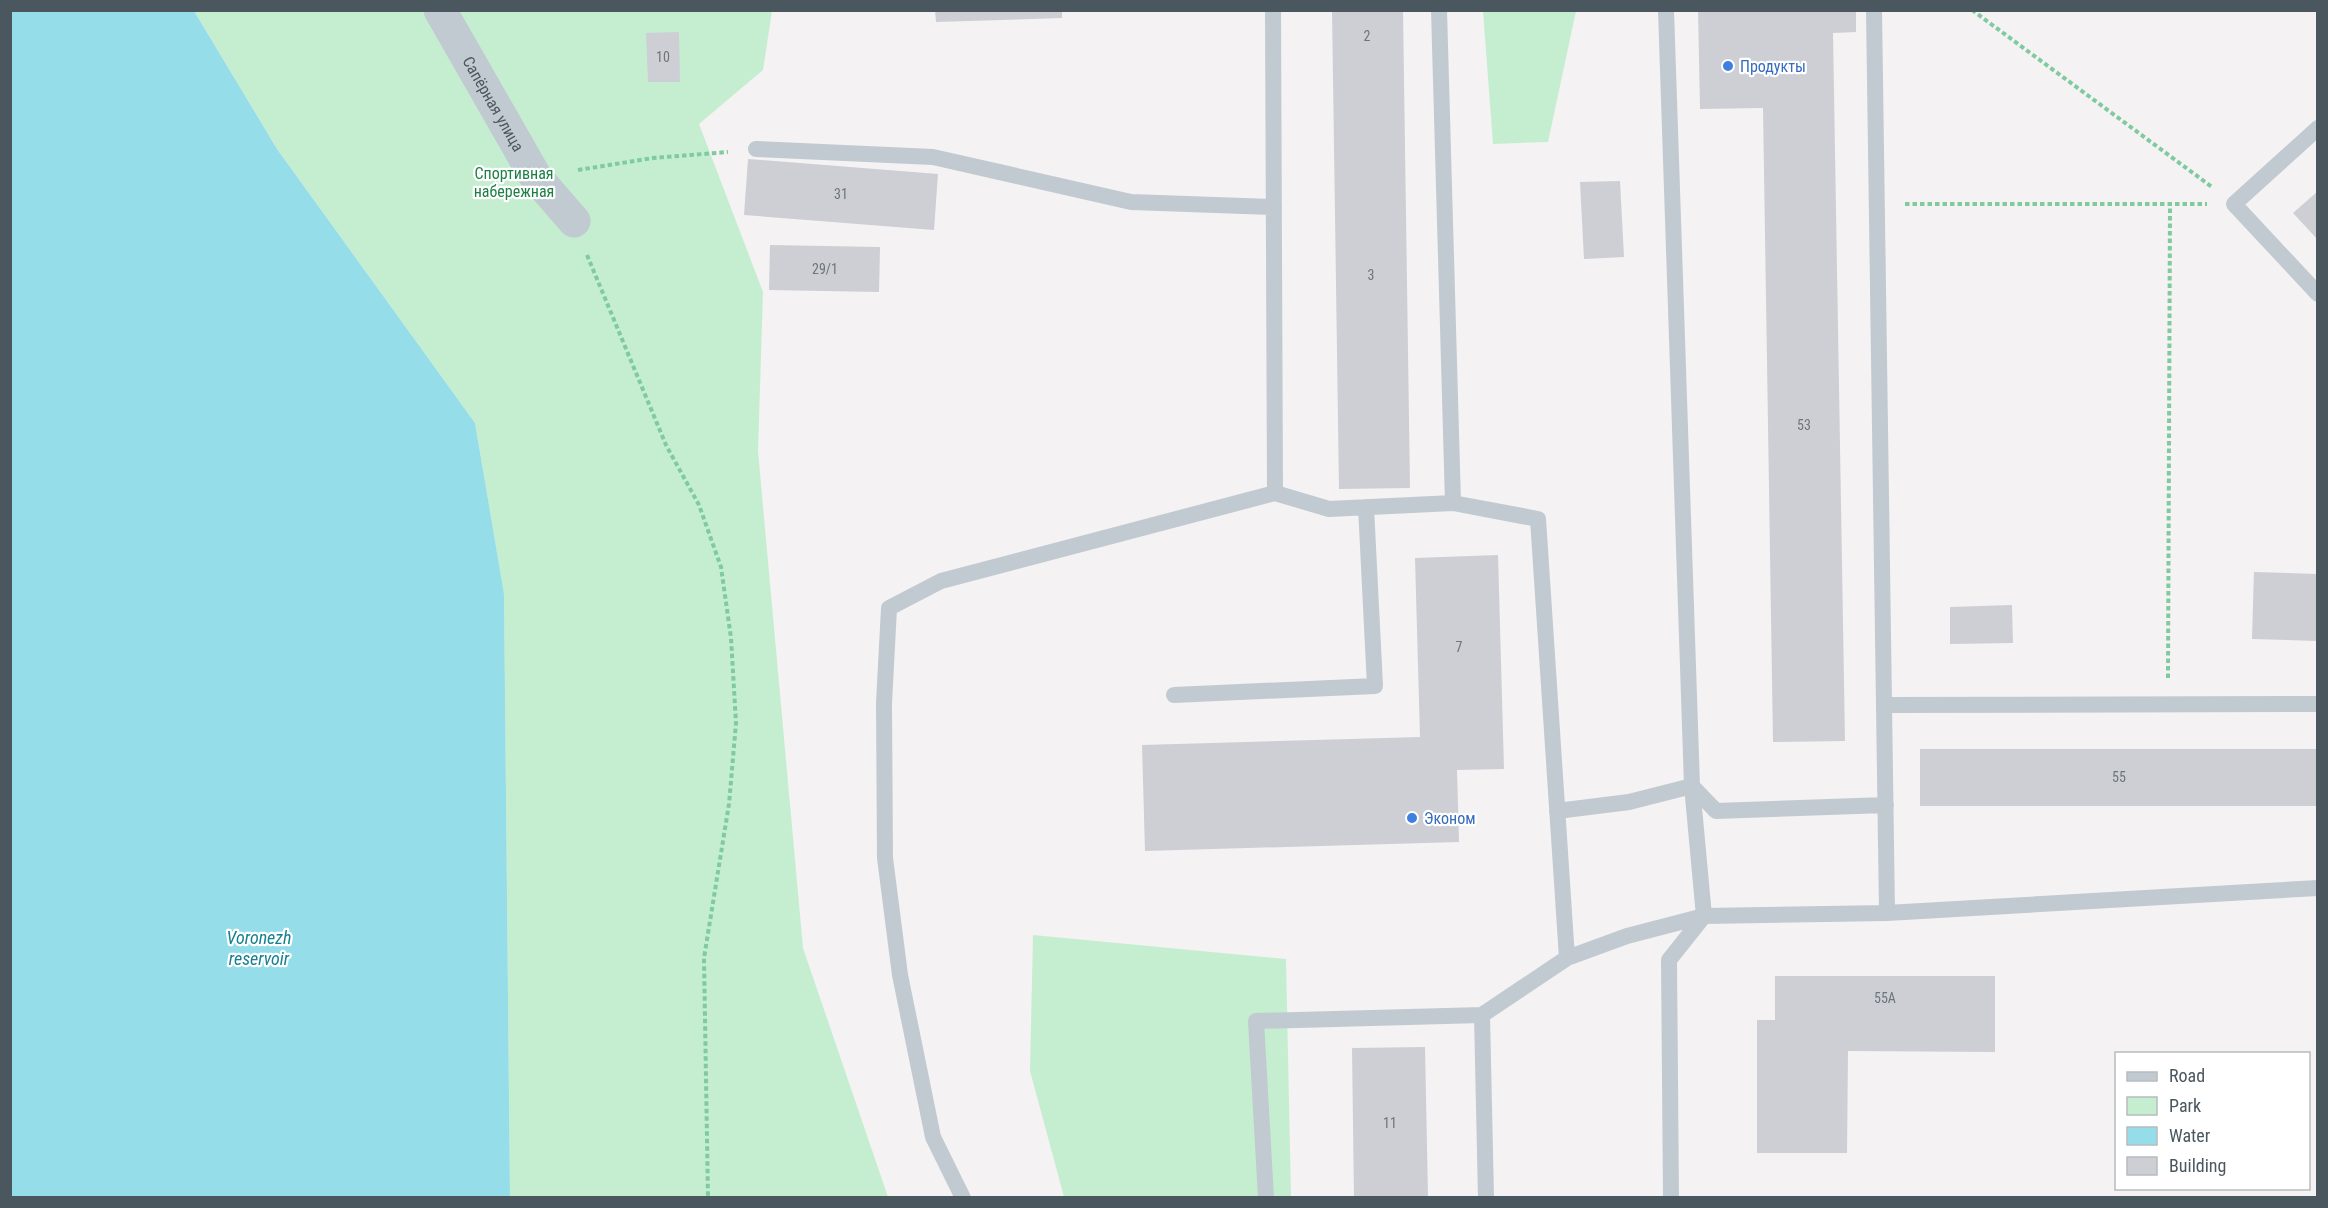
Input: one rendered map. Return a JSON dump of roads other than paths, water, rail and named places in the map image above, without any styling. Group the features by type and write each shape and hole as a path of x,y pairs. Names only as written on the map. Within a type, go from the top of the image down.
{"street":[{"name":"Сапёрная улица","path":"440,10 536,176 574,221"}],"lane":[{"path":"1273,10 1275,493"},
{"path":"1439,10 1453,503"},
{"path":"1666,10 1692,786 1704,916 1669,960 1671,1197"},
{"path":"1874,10 1887,914"},
{"path":"2318,128 2235,204 2318,294"},
{"path":"756,149 933,157 1131,202 1274,207"},
{"path":"963,1197 933,1137 900,975 885,858 884,703 889,608 941,581 1275,493 1329,509 1453,503 1538,519 1567,958"},
{"path":"1174,695 1375,686 1366,507"},
{"path":"1884,705 2318,704"},
{"path":"1557,811 1629,802 1692,786"},
{"path":"1692,786 1716,811 1886,805"},
{"path":"1266,1197 1256,1021 1482,1015 1567,958 1627,936 1704,916 1887,914 2318,888"},
{"path":"1482,1015 1486,1197"}],"water":[{"name":"Voronezh reservoir","path":"10,11 194,11 277,149 475,423 504,594 510,1197 11,1197"}],"place":[{"name":"Продукты","path":"1728,66"},
{"name":"Эконом","path":"1412,818"}],"park label":[{"name":"Спортивная набережная","path":"514,182"}]}
